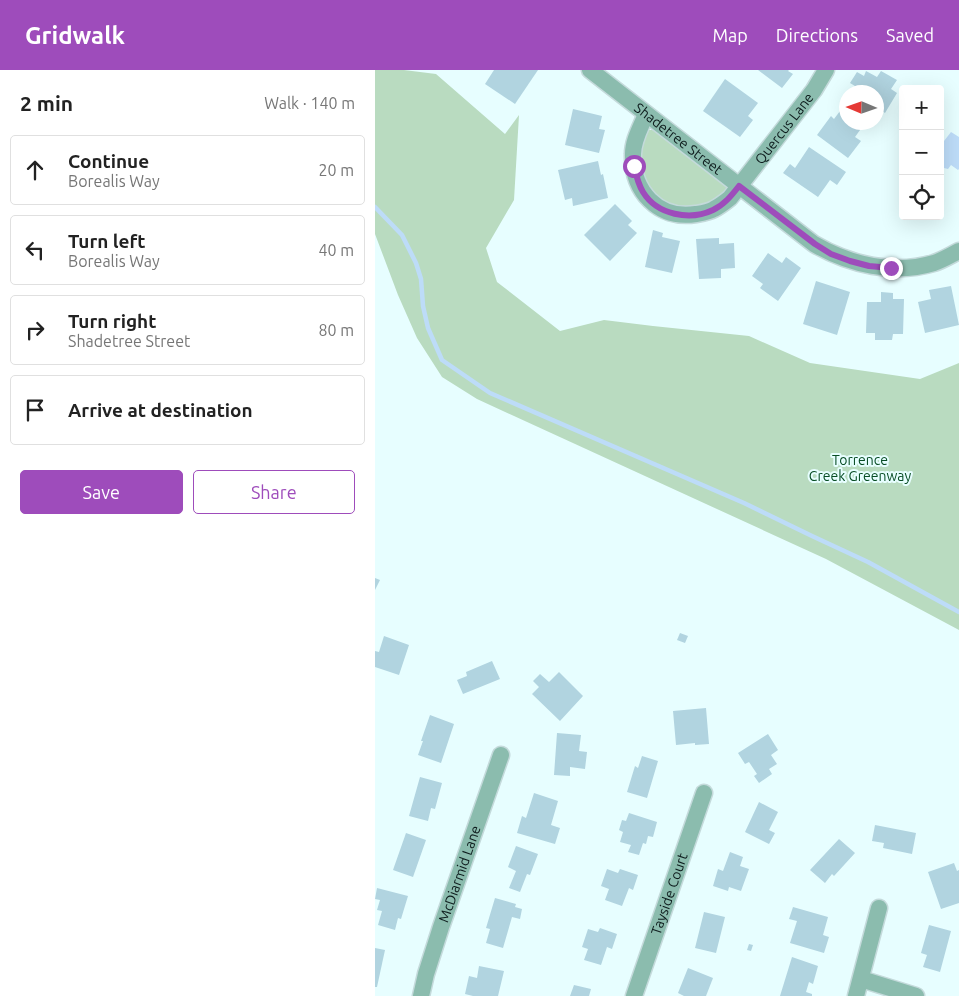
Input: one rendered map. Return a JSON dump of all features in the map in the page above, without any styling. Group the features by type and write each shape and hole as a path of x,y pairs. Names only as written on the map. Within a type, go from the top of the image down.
{"street":[{"name":"Shadetree Street","path":"590,70 739,186 831,254 869,266 891,268 914,267 935,263 959,251"},
{"name":"Quercus Lane","path":"646,114 635,142 633,154 637,180 643,192 652,203 662,210 688,215 703,213 713,210 730,198 814,90 826,70"},
{"name":"McDiarmid Lane","path":"421,996 441,927 501,755"},
{"name":"Tayside Court","path":"634,996 704,793"},
{"path":"856,996 879,908"},
{"path":"861,979 916,996"}],"green space":[{"name":"Torrence Creek Greenway","path":"375,70 404,70 436,74 505,134 519,115 514,200 486,248 497,282 560,331 604,320 749,336 810,363 920,379 959,363 959,630 826,559 477,399 442,377 417,338 398,295 375,234"},
{"path":"649,130 656,131 724,184 726,191 707,204 693,208 674,206 656,196 644,179 639,154 644,134"}],"water":[{"path":"951,132 959,137 958,170 951,165 948,169 944,168 944,141"}],"building":[{"path":"494,70 538,70 515,104 485,84"},
{"path":"758,70 789,70 793,74 782,88"},
{"path":"866,71 877,77 881,71 897,80 891,89 897,93 885,113 884,85 853,85 850,83 857,72 864,76"},
{"path":"725,79 758,103 748,116 753,120 740,137 703,111"},
{"path":"573,109 602,116 599,129 605,130 599,153 565,145"},
{"path":"839,112 839,130 860,130 855,137 861,141 848,158 817,135 831,116 834,119"},
{"path":"809,147 846,172 837,185 830,180 818,197 783,173 790,164 795,168"},
{"path":"598,161 608,198 573,206 572,198 565,200 558,170"},
{"path":"615,204 632,221 628,225 637,233 610,261 584,235"},
{"path":"653,230 663,233 662,237 680,241 672,273 645,267"},
{"path":"719,238 719,244 734,243 735,268 721,269 721,278 699,279 696,239"},
{"path":"768,253 782,263 786,257 801,268 778,301 760,288 763,284 752,276"},
{"path":"816,281 850,292 837,335 803,324"},
{"path":"951,286 959,325 925,333 918,302 931,299 929,290"},
{"path":"881,292 893,293 893,299 904,299 903,334 893,334 892,340 875,340 875,333 866,333 867,302 881,302"},
{"path":"375,578 380,580 375,590"},
{"path":"680,633 688,636 685,643 677,640"},
{"path":"384,636 409,645 399,675 375,667 375,651 379,652"},
{"path":"492,661 500,679 463,694 457,680 467,676 466,672"},
{"path":"559,672 583,696 560,721 532,694 539,687 533,681 540,674 549,682"},
{"path":"706,708 709,744 676,745 673,711"},
{"path":"430,715 454,724 441,763 418,755"},
{"path":"557,733 581,735 579,751 587,752 585,769 570,767 570,776 554,775"},
{"path":"768,734 778,750 771,755 777,764 769,769 772,774 759,783 754,776 757,774 749,762 745,764 738,753"},
{"path":"642,756 658,761 647,798 627,792 635,766 638,768"},
{"path":"420,777 442,783 435,809 431,808 428,821 409,816"},
{"path":"534,793 558,801 551,825 560,828 555,844 517,833 522,816 526,818"},
{"path":"759,802 778,812 769,830 775,833 769,844 745,832"},
{"path":"629,813 657,822 653,837 648,836 646,844 643,843 639,855 628,852 631,845 620,842 623,832 619,830 622,820 626,821"},
{"path":"875,825 916,833 912,854 883,848 884,843 872,841"},
{"path":"406,833 426,840 413,877 393,870"},
{"path":"839,839 855,853 825,883 810,870"},
{"path":"516,846 538,854 530,875 527,874 520,892 509,888 516,871 508,867"},
{"path":"730,852 743,857 740,866 749,869 741,891 729,887 728,891 713,886 718,869 723,871"},
{"path":"954,863 957,871 959,870 959,903 941,909 928,872"},
{"path":"607,869 618,873 620,869 638,875 633,890 629,888 622,906 605,900 609,889 601,886"},
{"path":"377,888 408,896 401,919 398,918 395,930 378,925 382,911 377,910 380,900 375,899"},
{"path":"495,898 516,904 515,907 522,909 520,919 512,917 503,948 486,943 490,929 486,928"},
{"path":"793,907 828,917 823,935 829,937 824,953 790,943 797,921 789,919"},
{"path":"704,912 725,917 716,953 695,948"},
{"path":"929,925 951,931 940,972 923,967 927,955 921,953"},
{"path":"600,928 617,934 612,949 607,947 601,965 584,960 588,949 582,947 588,929 598,932"},
{"path":"749,944 753,945 751,951 747,950"},
{"path":"375,948 385,950 377,987 375,987"},
{"path":"792,957 818,966 813,984 809,982 806,992 812,994 812,996 780,996"},
{"path":"479,966 504,971 498,996 473,996 465,994 469,976 477,978"},
{"path":"688,968 713,978 706,996 684,996 678,993"},
{"path":"574,985 591,989 589,996 570,996"}],"waterway":[{"path":"375,207 402,235 416,263 421,279 423,306 428,328 442,360 490,393 744,503 868,562 959,612"}],"route":[{"path":"634,166 637,180 643,192 652,203 662,210 688,215 713,210 730,198 739,186 831,254 869,266 891,268"}]}
